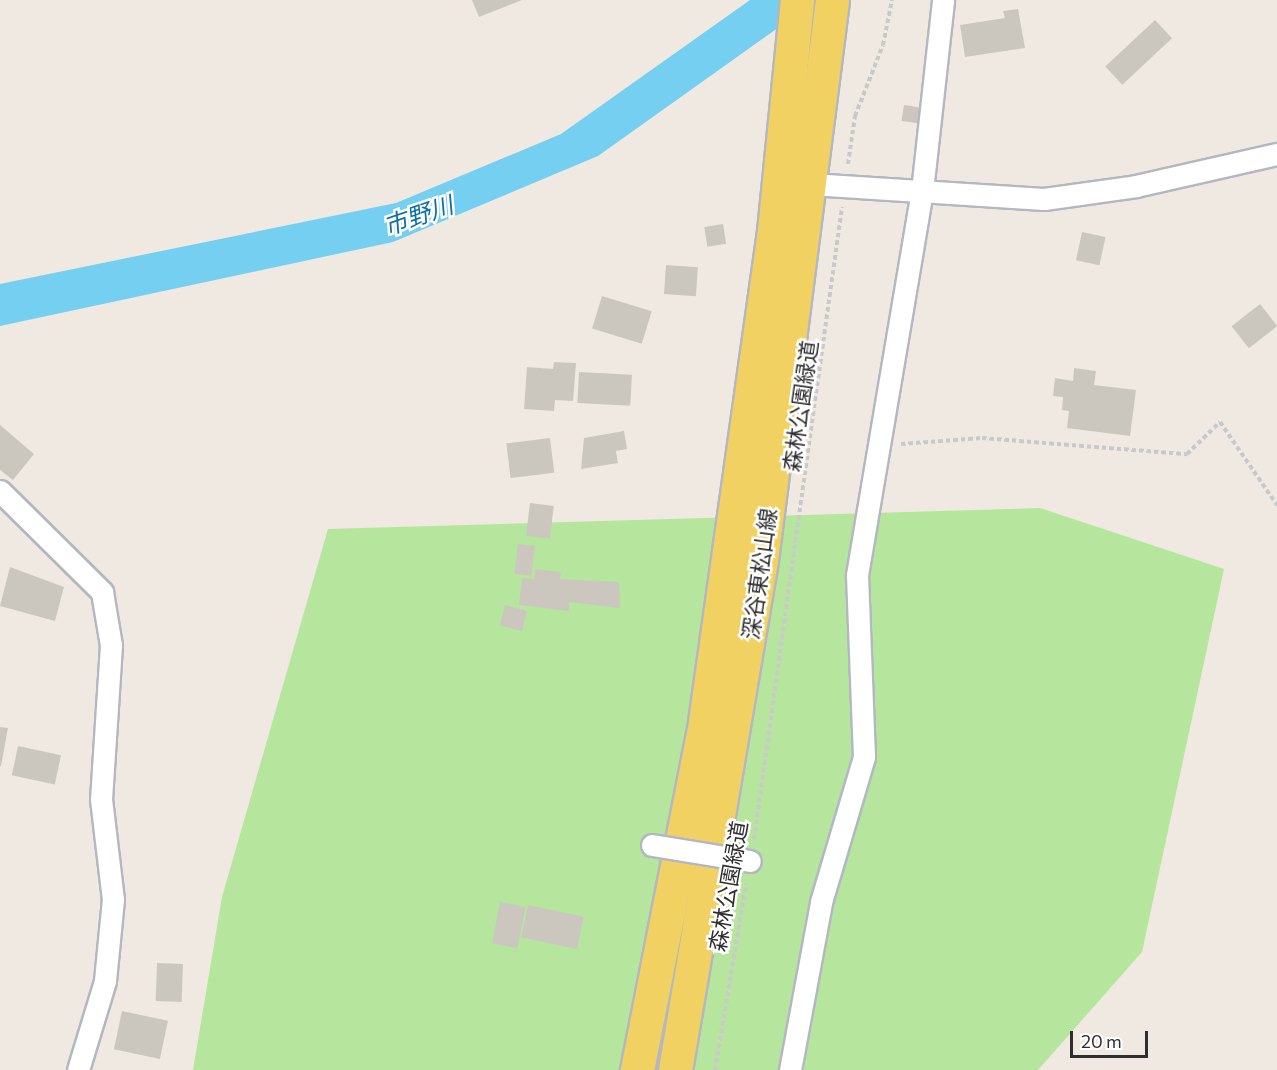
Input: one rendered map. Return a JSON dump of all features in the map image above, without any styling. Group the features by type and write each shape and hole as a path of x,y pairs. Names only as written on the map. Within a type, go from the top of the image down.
{"main road":[{"name":"深谷東松山線","path":"637,1070 705,722 774,231 797,0"},
{"name":"深谷東松山線","path":"675,1070 735,732 811,184 832,0"}],"street":[{"path":"790,1070 821,902 864,757 857,575 922,191 943,0"},
{"path":"811,184 1044,199 1136,186 1277,154"},
{"path":"0,491 102,592 111,645 101,800 113,899 105,981 78,1070"},
{"path":"652,844 750,861"}],"path":[{"name":"森林公園緑道","path":"715,1070 784,652 855,116 883,45 891,1"},
{"path":"879,445 982,438 1186,454 1220,422 1277,505"}],"green space":[{"path":"1040,508 1224,569 1142,952 1038,1070 193,1070 222,897 328,529"}],"water":[{"name":"市野川","path":"750,0 817,0 598,156 393,242 0,326 0,284 396,203 561,134"}],"building":[{"path":"472,0 522,0 479,17"},
{"path":"1018,9 1025,48 965,57 960,25 1005,18 1003,11"},
{"path":"1155,20 1172,38 1122,85 1105,66"},
{"path":"904,105 923,108 920,124 901,121"},
{"path":"723,224 726,244 707,247 704,227"},
{"path":"1082,232 1105,237 1099,265 1076,260"},
{"path":"666,265 698,267 696,296 664,294"},
{"path":"602,296 652,311 642,344 592,329"},
{"path":"1260,304 1277,326 1249,348 1232,326"},
{"path":"554,362 576,363 573,401 555,400 554,411 524,409 527,367 553,369"},
{"path":"1074,368 1096,371 1094,385 1136,390 1130,436 1067,428 1069,411 1062,410 1063,397 1053,396 1055,378 1073,381"},
{"path":"579,372 632,375 630,406 577,403"},
{"path":"0,425 34,454 13,480 0,470"},
{"path":"624,431 627,449 616,451 618,463 581,469 584,438"},
{"path":"550,438 554,473 511,478 506,443"},
{"path":"530,503 554,506 550,539 526,536"},
{"path":"518,544 535,546 531,576 514,574"},
{"path":"10,567 64,587 55,621 0,606"},
{"path":"535,569 561,572 560,579 619,582 620,608 569,602 569,611 519,605 522,578 534,579"},
{"path":"505,605 527,611 522,631 500,625"},
{"path":"0,727 8,728 1,766 0,766"},
{"path":"18,746 61,755 55,784 12,775"},
{"path":"500,902 526,907 518,948 492,943"},
{"path":"528,905 584,917 577,949 521,937"},
{"path":"157,963 183,964 182,1002 156,1001"},
{"path":"122,1011 168,1021 160,1059 114,1049"}]}
